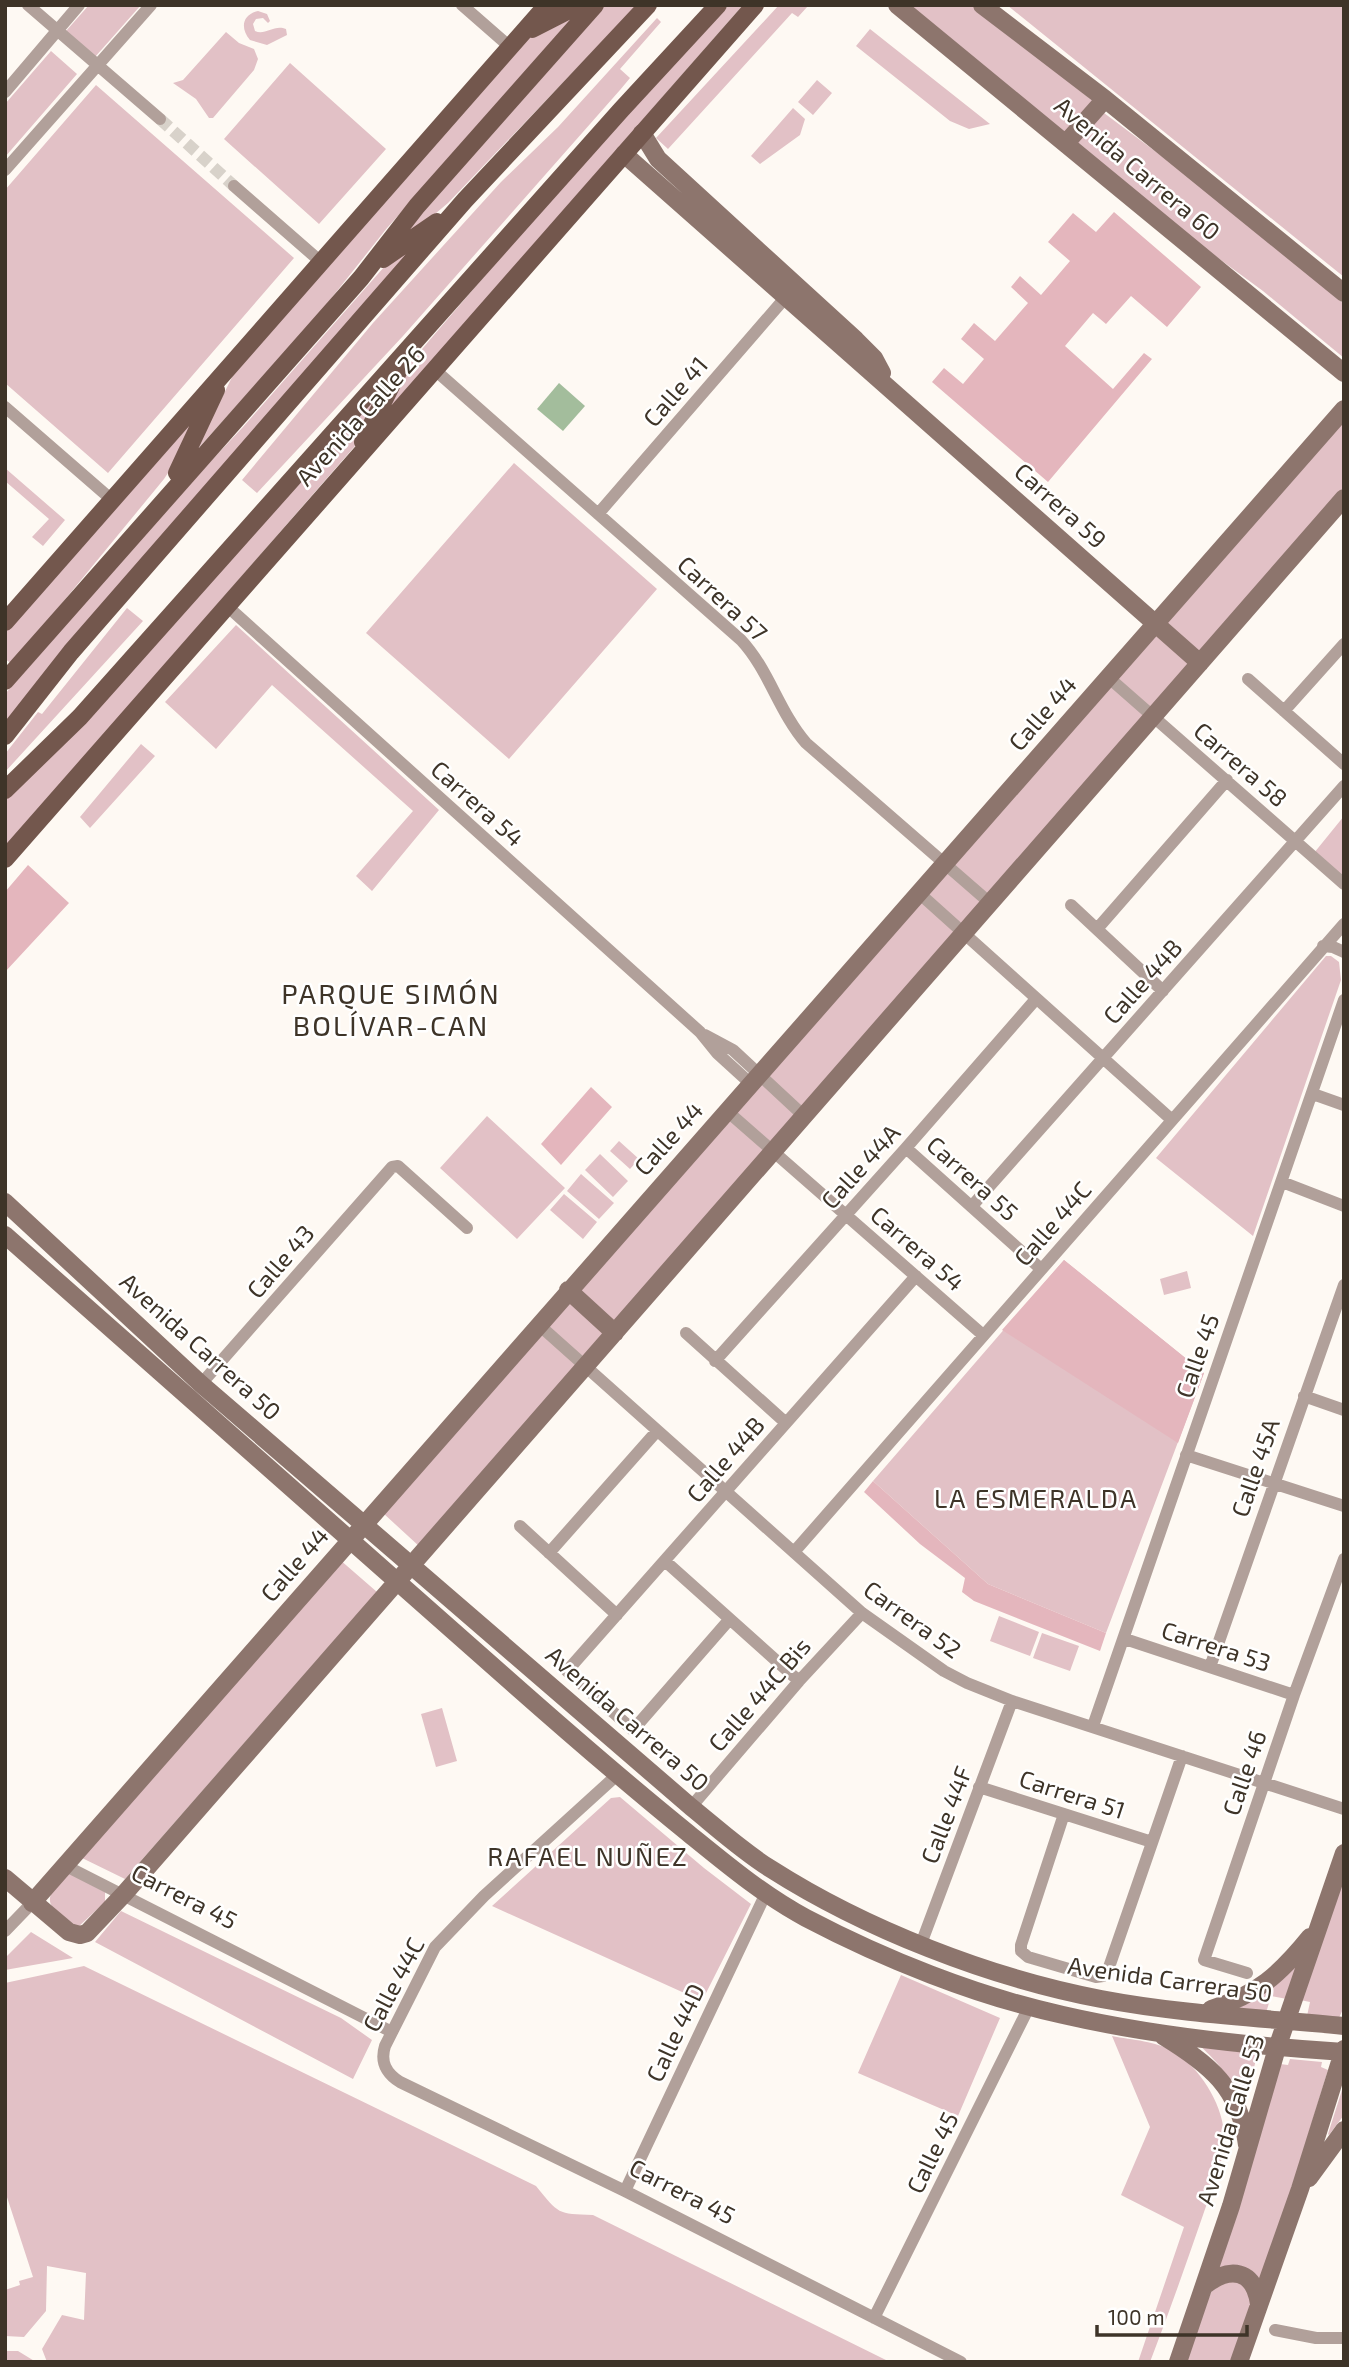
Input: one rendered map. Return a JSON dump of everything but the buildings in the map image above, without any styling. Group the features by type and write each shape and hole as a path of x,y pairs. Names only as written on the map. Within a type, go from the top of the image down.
{"main road":[{"path":"5,622 547,5"},
{"path":"516,41 579,5"},
{"path":"5,681 360,278 417,205 594,5"},
{"path":"5,736 80,642 465,200 648,5"},
{"name":"Avenida Calle 26","path":"5,790 80,717 621,110 718,5"},
{"name":"Avenida Calle 26","path":"5,859 755,5"},
{"name":"Avenida Carrera 60","path":"897,5 1342,369"},
{"name":"Avenida Carrera 60","path":"982,5 1105,99 1344,293"},
{"path":"1066,142 1105,99"},
{"name":"Carrera 59","path":"642,133 650,148 666,167 874,358 889,386"},
{"name":"Carrera 59","path":"624,153 1200,663"},
{"path":"360,278 465,200"},
{"path":"351,463 414,343"},
{"path":"156,509 188,454 227,369"},
{"name":"Calle 44","path":"32,1903 1344,409"},
{"path":"5,1878 60,1927 75,1935 87,1933 92,1928 413,1565 1344,498"},
{"name":"Avenida Carrera 50","path":"5,1202 201,1384 691,1807 769,1869 830,1904 921,1944 973,1965 1074,1993 1202,2012 1344,2026"},
{"name":"Avenida Carrera 50","path":"5,1235 617,1775 766,1893 803,1916 903,1962 1029,2007 1154,2031 1278,2048 1343,2051"},
{"path":"568,1290 615,1333"},
{"name":"Avenida Calle 53","path":"1178,2362 1248,2152 1278,2048 1344,1853"},
{"path":"1202,2012 1234,2002 1263,1986 1289,1963 1319,1926"},
{"path":"1154,2031 1194,2054 1224,2085 1243,2121 1248,2152"},
{"path":"1239,2362 1300,2189 1343,2051"},
{"path":"1300,2189 1344,2130"},
{"path":"1204,2286 1219,2276 1238,2274 1246,2277 1255,2286 1259,2304"}],"street":[{"path":"28,5 160,119"},
{"path":"5,92 79,5"},
{"path":"5,170 152,5"},
{"path":"462,5 516,41"},
{"path":"234,186 321,262"},
{"name":"Calle 41","path":"598,514 786,298"},
{"name":"Carrera 57","path":"435,370 741,640 752,653 789,722 806,743 990,903"},
{"path":"5,407 112,500"},
{"name":"Carrera 54","path":"227,606 700,1032 718,1053 804,1116"},
{"path":"1284,711 1344,644"},
{"name":"Carrera 58","path":"1108,677 1344,884"},
{"path":"1248,679 1344,764"},
{"path":"1097,929 1227,780"},
{"name":"Calle 44B","path":"972,1206 1344,786"},
{"path":"919,892 1172,1120"},
{"path":"1071,905 1163,991"},
{"name":"Calle 44C","path":"794,1552 1344,924"},
{"path":"1323,946 1344,951"},
{"name":"Calle 44A","path":"715,1361 1036,999"},
{"name":"Calle 45","path":"1093,1726 1344,1000"},
{"path":"1312,1094 1344,1105"},
{"name":"Carrera 54","path":"727,1111 983,1335"},
{"name":"Carrera 55","path":"906,1148 1041,1269"},
{"name":"Calle 43","path":"201,1384 392,1167 398,1166 467,1228"},
{"path":"1282,1182 1344,1206"},
{"name":"Calle 44B","path":"567,1671 916,1276"},
{"name":"Calle 45A","path":"1210,1667 1344,1285"},
{"name":"Carrera 52","path":"538,1324 862,1613 944,1671 1012,1701 1344,1809"},
{"path":"686,1333 786,1423"},
{"path":"1304,1396 1344,1410"},
{"path":"549,1553 657,1432"},
{"path":"1186,1455 1344,1506"},
{"path":"520,1526 617,1615"},
{"name":"Calle 46","path":"1247,1973 1204,1960 1294,1695 1344,1559"},
{"path":"665,1562 799,1681"},
{"name":"Calle 44C Bis","path":"691,1807 799,1681 862,1613"},
{"name":"Avenida Carrera 50","path":"567,1671 633,1730 729,1620"},
{"name":"Carrera 53","path":"1125,1639 1294,1695"},
{"name":"Calle 44F","path":"921,1944 1012,1701"},
{"path":"1064,1814 1021,1951 1028,1957 1096,1977 1103,1976 1107,1973 1182,1756"},
{"name":"Calle 44C","path":"384,2065 383,2051 435,1947 617,1775"},
{"name":"Carrera 51","path":"979,1787 1152,1842"},
{"name":"Carrera 45","path":"64,1865 392,2032"},
{"name":"Calle 44D","path":"625,2191 766,1893"},
{"path":"5,1931 32,1903"},
{"name":"Calle 45","path":"874,2318 1029,2007"},
{"name":"Carrera 45","path":"384,2065 400,2082 625,2191 961,2362"},
{"path":"1275,2330 1316,2338 1344,2338"}],"shaded area":[{"path":"89,5 141,5 95,57 66,31"},
{"path":"603,5 637,5 448,203 416,230 396,240"},
{"path":"729,5 743,5 379,422 397,379 428,342 560,188"},
{"path":"779,5 820,5 808,6 798,17 792,13 668,149 656,138"},
{"path":"907,5 973,5 1093,101 1069,131 1064,132"},
{"path":"1007,5 1344,5 1344,277"},
{"path":"582,10 387,228 318,315 195,452 237,367 523,39"},
{"path":"258,11 267,14 270,21 268,23 263,18 256,19 253,24 255,31 282,28 286,29 287,35 267,45 250,40 244,23"},
{"path":"657,18 661,22 620,69 630,78 403,336 257,493 242,480 373,323 501,182 558,127"},
{"path":"870,29 990,124 969,129 950,121 856,46"},
{"path":"226,32 239,43 254,49 258,59 254,70 213,118 209,118 196,99 173,83 183,80"},
{"path":"51,51 77,74 5,157 5,104"},
{"path":"290,63 386,149 319,224 224,139"},
{"path":"817,80 832,93 813,115 798,102"},
{"path":"96,85 294,258 108,473 5,383 5,190"},
{"path":"793,108 805,119 800,135 760,164 751,156"},
{"path":"1104,113 1211,193 1344,304 1344,358 1263,291 1180,230 1077,144 1079,135"},
{"path":"1114,212 1201,287 1167,327 1131,296 1106,324 1093,313 1065,346 1113,389 1144,353 1152,359 1048,482 932,382 944,368 963,384 984,359 961,339 974,323 995,341 1028,303 1011,287 1020,276 1041,295 1070,261 1048,242 1073,213 1096,232"},
{"path":"427,237 5,728 5,694 392,258"},
{"path":"385,383 355,446 5,848 5,798"},
{"path":"559,383 585,406 563,431 537,409"},
{"path":"204,405 187,444 164,479 12,664 5,659 5,632"},
{"path":"1344,418 1344,487 420,1547 383,1513"},
{"path":"514,463 657,589 509,759 366,633"},
{"path":"5,468 65,520 43,546 32,537 49,519 5,481"},
{"path":"127,608 143,621 5,772 5,754 38,712 42,714"},
{"path":"236,625 439,810 372,891 356,876 413,811 272,685 216,749 165,702"},
{"path":"141,744 155,756 90,828 80,817"},
{"path":"1344,816 1344,879 1314,853"},
{"path":"28,865 69,903 5,972 5,892"},
{"path":"1326,956 1339,962 1341,980 1253,1236 1156,1158"},
{"path":"591,1087 612,1107 561,1165 541,1144"},
{"path":"487,1116 565,1188 517,1239 440,1168"},
{"path":"619,1141 639,1159 630,1169 610,1151"},
{"path":"600,1154 628,1181 613,1197 585,1170"},
{"path":"581,1174 614,1203 599,1219 567,1191"},
{"path":"564,1194 597,1222 583,1239 550,1210"},
{"path":"1064,1260 1204,1373 1106,1633 988,1584 873,1481"},
{"path":"1064,1260 1204,1373 1178,1443 1002,1330"},
{"path":"1187,1271 1191,1288 1164,1295 1160,1279"},
{"path":"873,1481 988,1584 1106,1633 1100,1651 974,1601 962,1592 965,1578 920,1544 864,1492"},
{"path":"339,1559 377,1592 125,1879 80,1857"},
{"path":"999,1616 1039,1632 1030,1656 990,1641"},
{"path":"1042,1633 1079,1646 1070,1671 1033,1658"},
{"path":"442,1708 457,1761 436,1767 421,1714"},
{"path":"620,1797 751,1904 702,2001 492,1906 611,1798"},
{"path":"65,1871 105,1892 105,1902 77,1928 50,1903 52,1891"},
{"path":"1344,1873 1344,2007 1338,2020 1307,2016 1310,2002 1300,2000"},
{"path":"121,1911 341,2018 372,2040 353,2079 95,1942"},
{"path":"31,1932 73,1958 5,1970 5,1958"},
{"path":"84,1966 536,2186 560,2211 593,2215 890,2362 47,2362 42,2349 62,2315 84,2320 86,2273 47,2266 46,2311 24,2337 5,2336 5,2290 20,2285 19,2281 33,2277 5,2191 5,1983"},
{"path":"1296,1966 1287,1999 1271,1996 1266,2013 1237,2009 1269,1991"},
{"path":"901,1975 1000,2018 958,2116 858,2073"},
{"path":"1112,2036 1160,2045 1183,2059 1208,2087 1219,2109 1224,2132 1218,2174 1150,2362 1138,2362 1184,2227 1121,2195 1150,2127"},
{"path":"1199,2045 1257,2055 1244,2110 1226,2074"},
{"path":"1290,2059 1322,2062 1321,2067 1328,2070 1261,2289 1215,2272 1280,2064 1288,2065"},
{"path":"1342,2090 1344,2115 1329,2135 1328,2134"},
{"path":"1221,2281 1244,2281 1253,2305 1234,2362 1181,2362 1213,2288"},
{"path":"5,2351 18,2351 36,2362 5,2362"}],"tunnel":[{"path":"160,119 234,186"}],"district":[{"name":"PARQUE SIMÓN BOLÍVAR-CAN","path":"391,1010"},
{"name":"LA ESMERALDA","path":"1036,1499"},
{"name":"RAFAEL NUÑEZ","path":"588,1857"}]}
